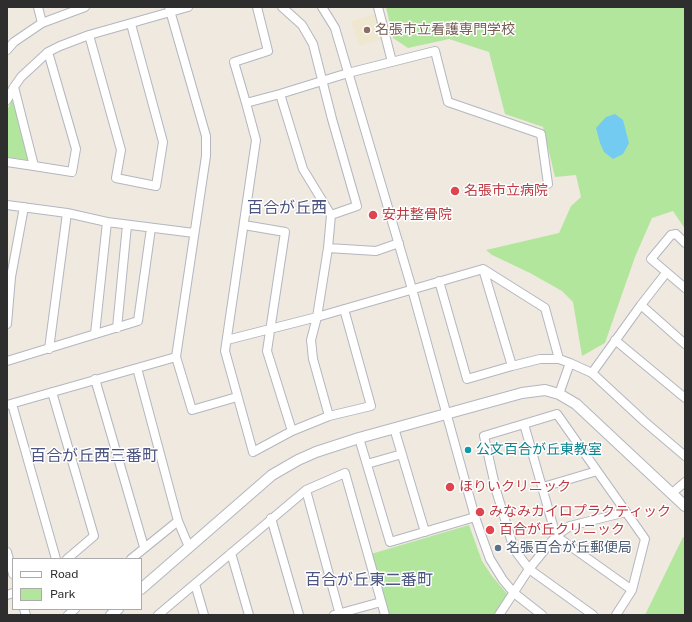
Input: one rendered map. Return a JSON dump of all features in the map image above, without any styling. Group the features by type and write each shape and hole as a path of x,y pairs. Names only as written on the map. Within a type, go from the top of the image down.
{"street":[{"path":"38,7 42,22"},
{"path":"7,50 14,42 42,22 85,7"},
{"path":"7,100 21,77 48,52 89,35 131,24 170,10 188,7"},
{"path":"257,7 268,51 234,62 256,140 225,351 253,452 292,431 329,416 371,406 344,309"},
{"path":"282,7 302,25 313,44 357,206 331,215"},
{"path":"322,7 335,28 399,243 447,414 457,442 475,517 490,559 503,580 514,593 542,615"},
{"path":"378,7 392,62"},
{"path":"170,10 206,136 206,156 176,357 192,410 237,397"},
{"path":"89,35 121,150 116,178 156,186 163,142 131,24"},
{"path":"246,103 323,82 348,73 435,51 448,102 541,134 548,184"},
{"path":"7,162 72,172 76,149 48,52"},
{"path":"14,87 34,166"},
{"path":"280,94 303,169 331,215 328,248 317,317 310,340 313,359 329,416"},
{"path":"7,205 67,213 127,225 194,234"},
{"path":"7,324 11,277 24,207"},
{"path":"49,349 67,213"},
{"path":"95,334 108,222"},
{"path":"117,328 127,225"},
{"path":"244,225 285,232 267,351 292,431"},
{"path":"7,360 49,349 138,321 151,228"},
{"path":"685,243 676,234 671,235 651,260 685,288"},
{"path":"328,248 376,251 399,243"},
{"path":"227,340 317,317 412,288 483,269 545,308 559,359"},
{"path":"483,269 512,366"},
{"path":"592,373 666,273"},
{"path":"439,281 467,379 540,359 559,359 592,373 645,422 685,456"},
{"path":"641,305 685,344"},
{"path":"615,340 685,398"},
{"path":"56,558 10,404 176,357"},
{"path":"559,394 570,364"},
{"path":"137,368 178,521 189,547"},
{"path":"95,379 144,547"},
{"path":"142,588 272,475 298,460 359,438 522,393 545,390 559,394 576,404 685,506"},
{"path":"52,392 94,536 68,558"},
{"path":"593,615 529,570 514,549 496,490 482,436 557,414 645,540 632,590 616,615"},
{"path":"524,424 556,536 632,590"},
{"path":"394,428 425,532"},
{"path":"359,438 390,542 475,517"},
{"path":"367,464 402,454"},
{"path":"542,487 597,470"},
{"path":"159,615 271,518 306,490 345,473 385,615"},
{"path":"671,494 685,482"},
{"path":"306,490 338,614 381,602"},
{"path":"499,615 529,570 556,536 570,526 626,512"},
{"path":"271,518 299,615"},
{"path":"132,558 178,521"},
{"path":"7,552 12,570"},
{"path":"231,553 250,615"},
{"path":"195,584 204,615"}],"shaded area":[{"name":"名張市立看護専門学校","path":"376,14 383,39 359,46 351,21"}],"green space":[{"path":"386,7 685,7 685,229 673,211 652,218 635,257 605,343 582,356 573,302 562,291 530,273 492,255 486,250 559,233 571,206 581,197 576,175 555,177 543,127 505,114 489,52 449,39 408,48 393,38"},
{"path":"12,99 27,149 27,160 7,157 7,111"},
{"path":"469,525 482,561 508,595 494,615 388,615 371,554"},
{"path":"683,537 685,538 685,615 645,615"}],"water":[{"path":"615,114 623,120 629,143 623,154 613,159 604,152 596,128 606,117"}],"place":[{"name":"名張市立看護専門学校","path":"367,30"},
{"name":"名張市立病院","path":"455,191"},
{"name":"安井整骨院","path":"373,215"},
{"name":"公文百合が丘東教室","path":"468,450"},
{"name":"ほりいクリニック","path":"450,487"},
{"name":"みなみカイロプラクティック","path":"480,512"},
{"name":"百合が丘クリニック","path":"490,530"},
{"name":"名張百合が丘郵便局","path":"498,548"}],"district":[{"name":"百合が丘西","path":"287,208"},
{"name":"百合が丘西三番町","path":"94,456"},
{"name":"百合が丘東二番町","path":"369,580"}]}
